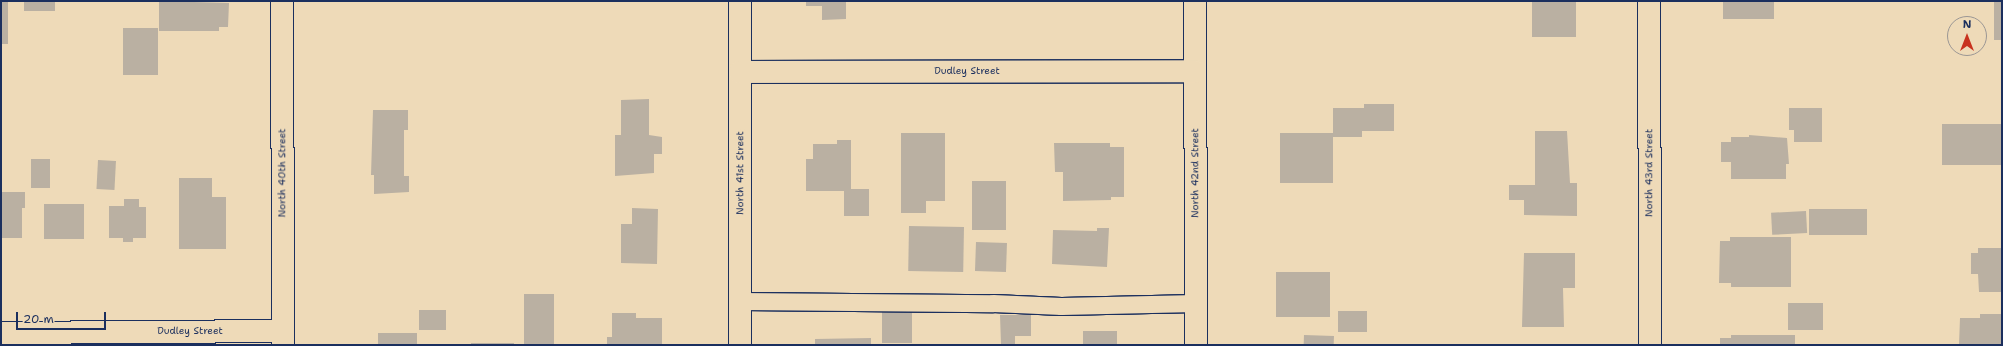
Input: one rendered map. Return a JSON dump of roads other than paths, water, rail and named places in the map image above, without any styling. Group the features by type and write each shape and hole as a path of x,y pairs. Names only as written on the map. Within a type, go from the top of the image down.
{"street":[{"name":"North 40th Street","path":"282,1 283,338"},
{"name":"North 41st Street","path":"740,1 740,345"},
{"name":"North 42nd Street","path":"1195,1 1196,345"},
{"name":"North 43rd Street","path":"1649,1 1650,345"},
{"name":"Dudley Street","path":"740,72 1195,71"},
{"name":"Dudley Street","path":"1,333 283,338"}],"lane":[{"path":"740,301 993,302 1061,306 1196,303"}]}
